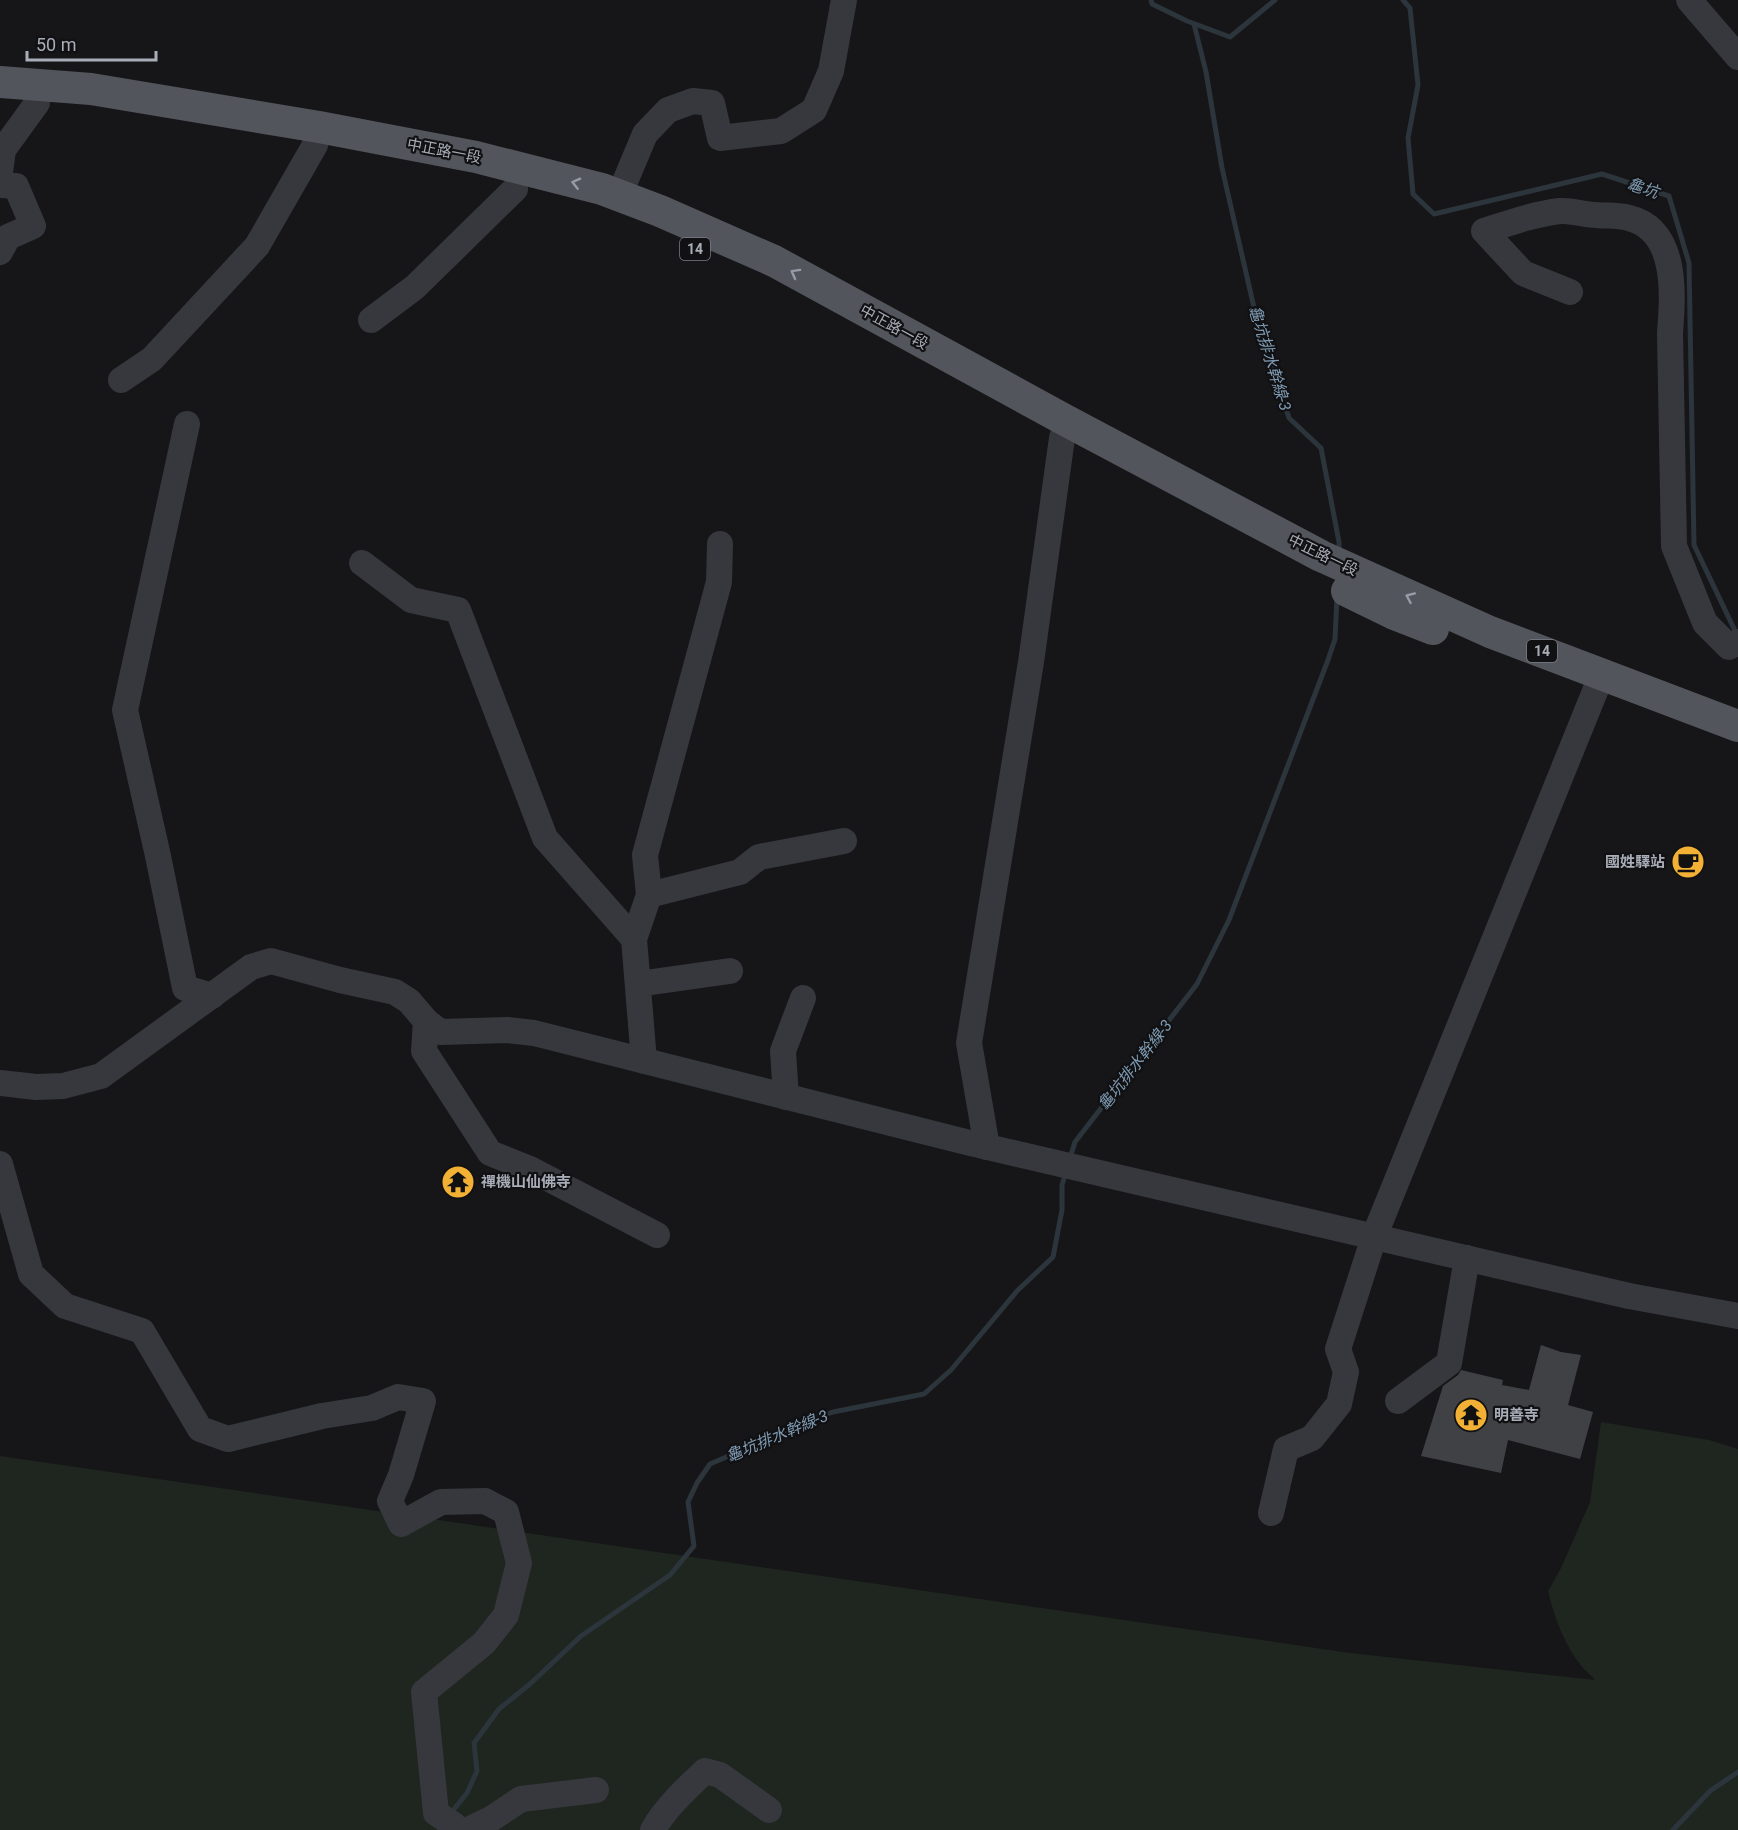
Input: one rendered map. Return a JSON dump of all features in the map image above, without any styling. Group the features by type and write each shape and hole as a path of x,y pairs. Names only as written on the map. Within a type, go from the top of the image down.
{"main road":[{"name":"中正路一段","path":"0,81 91,89 317,136 597,210 655,220"},
{"name":"中正路一段","path":"0,100 89,108 476,157 602,189 619,196 655,220 764,279 1065,430 1338,575 1490,632 1599,683 1738,726"},
{"name":"中正路一段","path":"1599,683 1605,693 1738,744"}],"lane":[{"path":"619,196 645,134 668,110 693,101 712,103 720,138 781,131 814,110 831,71 844,0"},
{"path":"1689,0 1738,57"},
{"path":"0,172 3,150 37,103"},
{"path":"121,380 152,359 257,246 317,136"},
{"path":"0,185 16,186 33,226 8,237 0,252"},
{"path":"371,320 415,287 515,189"},
{"path":"1570,292 1523,273 1484,231 1522,219 1562,211 1629,218 1648,227 1660,242 1669,260 1673,302 1670,333 1674,546 1705,623 1729,647 1735,643"},
{"path":"187,424 125,710 158,856 184,988 212,996"},
{"path":"987,1147 969,1043 1031,662 1065,430"},
{"path":"644,1061 634,939 650,895 645,855 719,582 720,544"},
{"path":"362,563 411,600 458,610 544,838 634,939"},
{"path":"1270,1513 1287,1449 1312,1438 1339,1404 1346,1372 1338,1349 1374,1237 1599,683"},
{"path":"650,895 740,872 759,857 844,841"},
{"path":"0,1083 36,1087 63,1086 101,1076 251,967 271,961 395,992 409,1001 426,1021 440,1032 507,1030 534,1033 987,1147 1629,1296 1738,1316"},
{"path":"638,984 730,971"},
{"path":"786,1097 783,1051 803,998"},
{"path":"426,1021 424,1051 490,1153 530,1169 657,1235"},
{"path":"0,1164 31,1274 65,1306 142,1331 200,1429 228,1439 322,1416 372,1408 398,1397 423,1401 401,1475 390,1501 400,1524 441,1502 485,1501 506,1512 519,1563 506,1615 484,1643 424,1692 462,1826 491,1819 521,1799 596,1790"},
{"path":"1398,1401 1449,1363 1467,1258"},
{"path":"653,1830 687,1788 705,1771 720,1775 769,1810"}],"shaded area":[{"path":"1601,1422 1709,1440 1738,1449 1738,1830 0,1830 0,1456 1350,1653 1595,1680 1582,1667 1565,1641 1548,1591 1561,1568 1590,1502"}],"building":[{"path":"1541,1345 1561,1352 1581,1355 1568,1405 1593,1412 1580,1459 1508,1440 1501,1473 1421,1456 1443,1386 1461,1370 1503,1380 1502,1385 1529,1390"}],"waterway":[{"name":"龜坑","path":"1151,0 1152,4 1187,21 1230,37 1275,0"},
{"name":"龜坑","path":"1403,0 1410,8 1418,85 1408,138 1413,194 1434,214 1602,174 1669,196 1689,263 1694,545 1737,635"},
{"name":"龜坑排水幹線-3","path":"1194,24 1206,72 1222,168 1258,325 1289,418 1321,448 1339,552"},
{"name":"龜坑排水幹線-3","path":"1070,1158 1075,1142 1197,984 1229,920 1328,660 1335,639 1337,597"},
{"name":"龜坑排水幹線-3","path":"451,1813 467,1793 477,1771 474,1743 499,1709 530,1684 581,1636 670,1575 694,1546 688,1502 710,1464 776,1440 804,1422 833,1412 924,1394 951,1370 1017,1291 1053,1257 1062,1210 1062,1185 1066,1172"},
{"path":"1673,1830 1710,1791 1738,1772"}],"place":[{"name":"國姓驛站","path":"1688,862"},
{"name":"禪機山仙佛寺","path":"458,1182"},
{"name":"明善寺","path":"1471,1415"}]}
